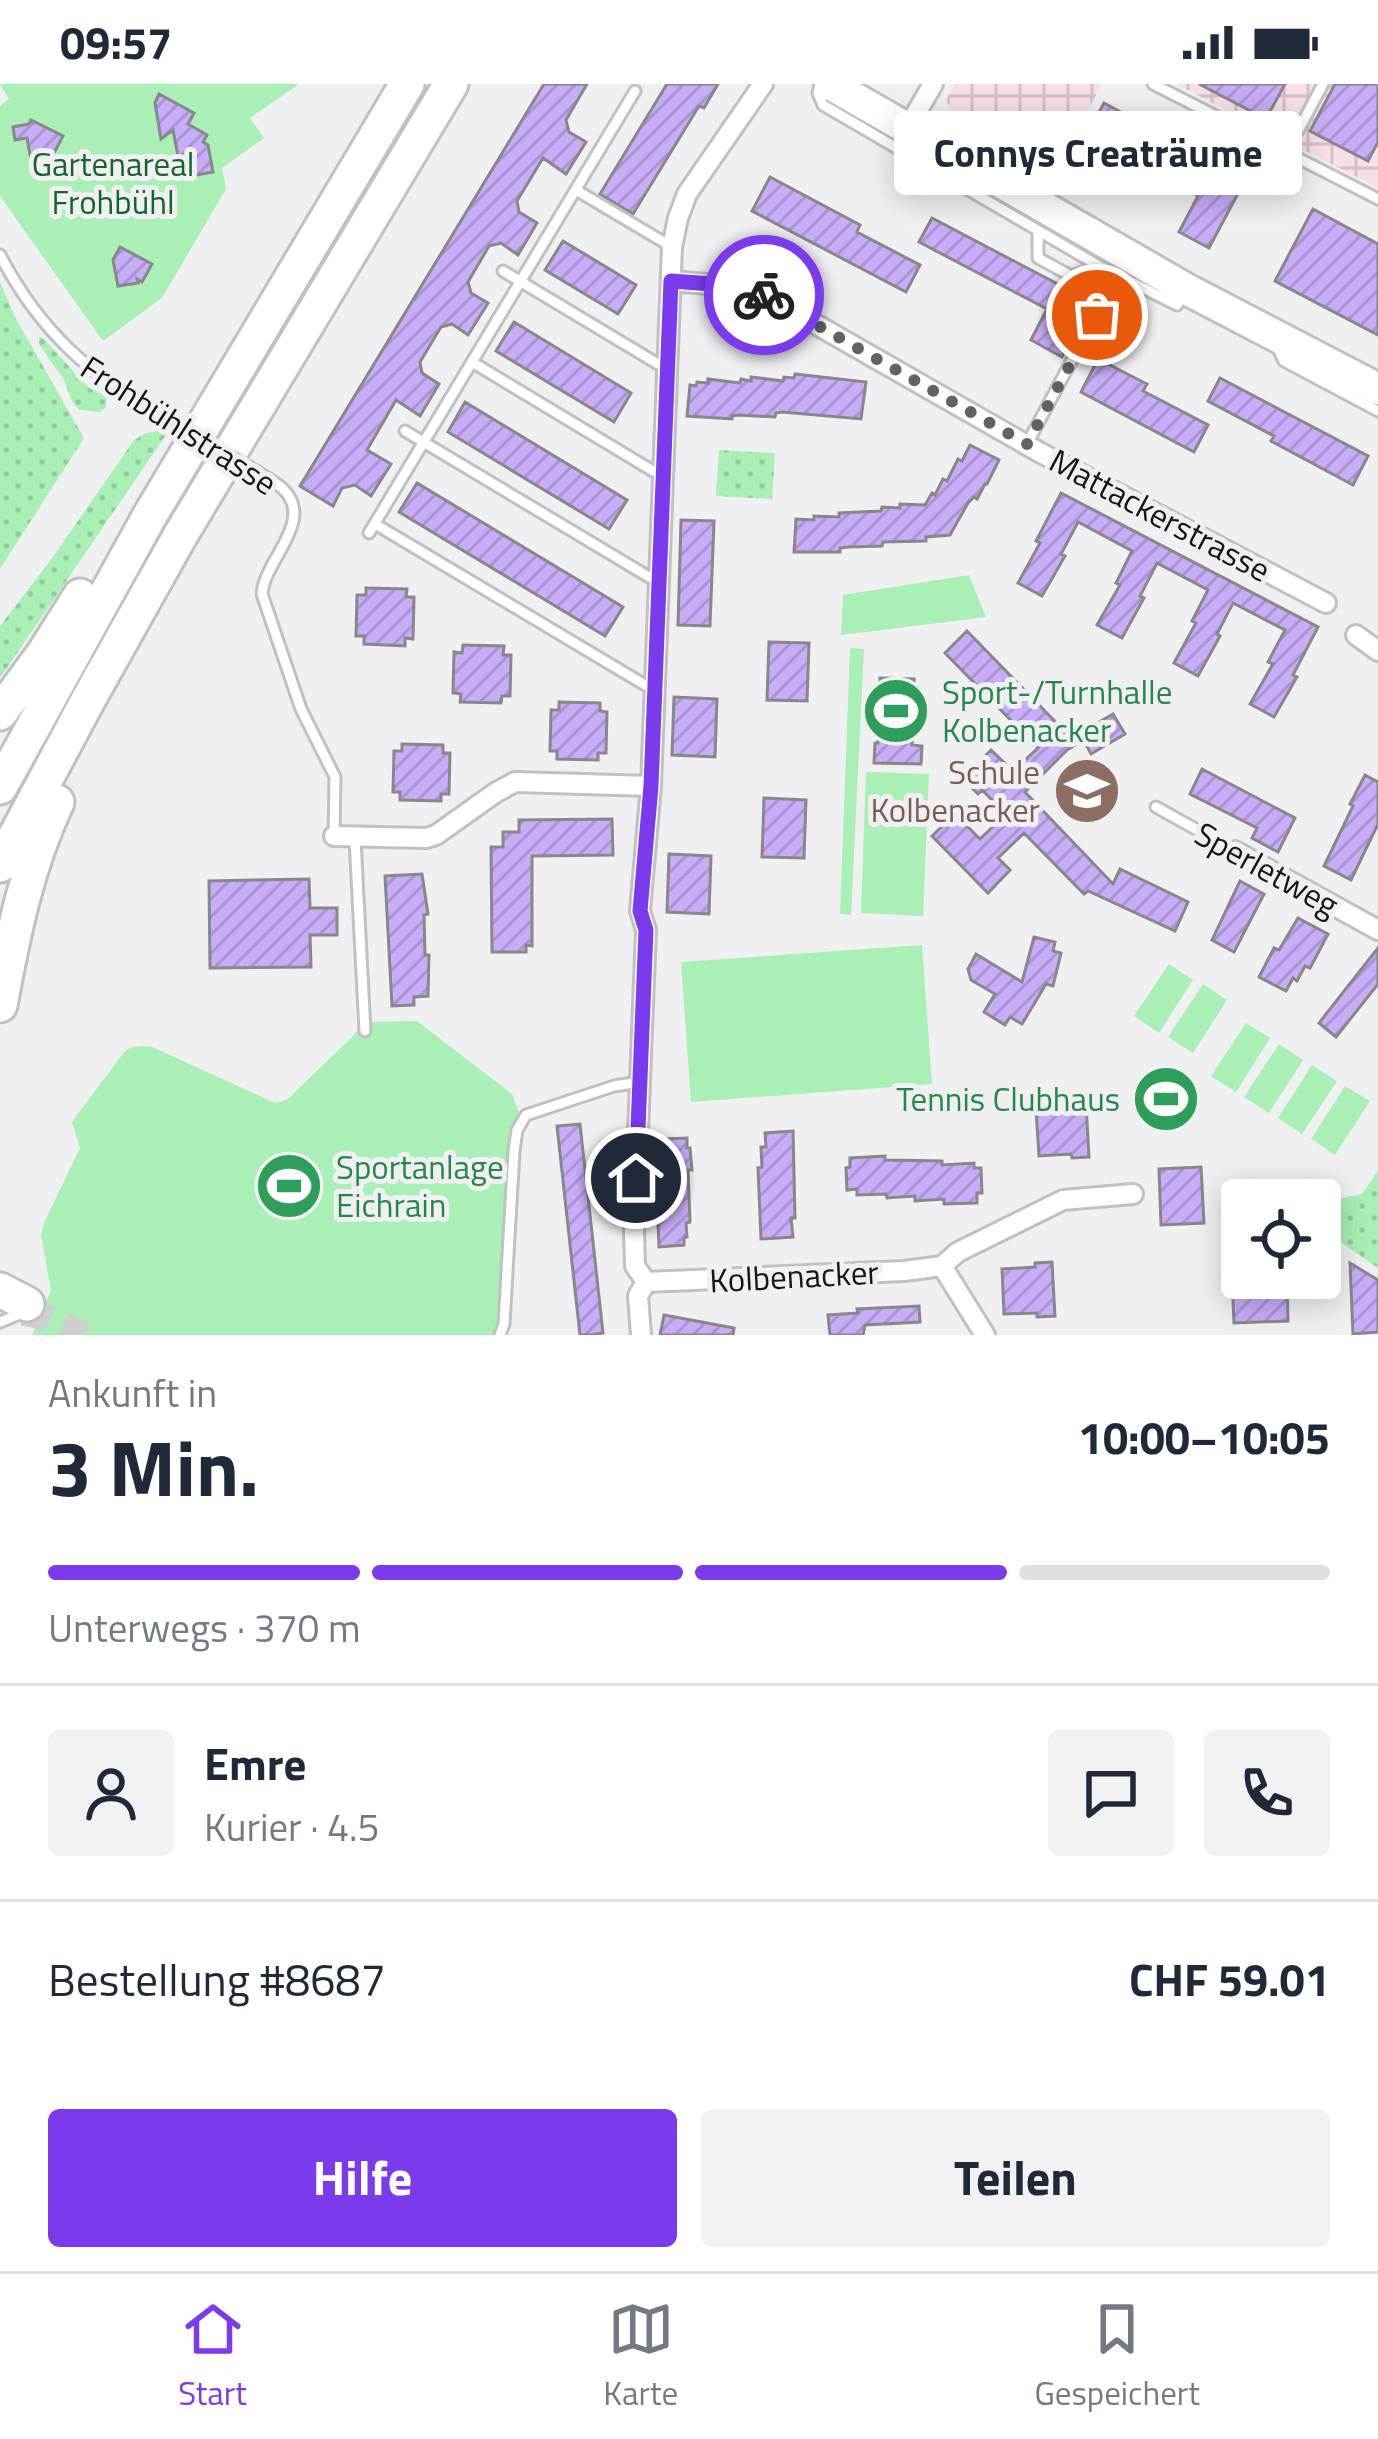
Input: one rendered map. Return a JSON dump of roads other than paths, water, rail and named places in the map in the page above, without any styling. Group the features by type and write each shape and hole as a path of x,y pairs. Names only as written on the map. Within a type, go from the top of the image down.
{"highway":[{"path":"0,787 110,584 407,84"},
{"path":"0,866 180,536 451,84"},
{"path":"0,713 64,622 212,371 231,344 284,292"},
{"path":"0,1005 31,861 116,650"}],"main road":[{"path":"830,84 1188,290 1378,389"}],"street":[{"path":"640,1335 638,1296 646,1282 635,1266 646,930 640,911 651,786 672,247 687,194 763,84"},
{"path":"907,129 933,84"},
{"name":"Mattackerstrasse","path":"671,281 727,285 768,296 1027,444 1326,603"},
{"path":"1356,635 1378,651"},
{"name":"Frohbühlstrasse","path":"334,836 426,838 448,829 515,782 651,786"},
{"name":"Sperletweg","path":"1235,850 1378,930"},
{"name":"Kolbenacker","path":"646,1282 942,1266 958,1252 1063,1200 1133,1194"},
{"path":"942,1266 985,1335"}],"lane":[{"path":"820,84 823,105 1099,266 1177,305 1188,290"},
{"path":"1153,84 1378,199"},
{"path":"1298,131 1323,84"},
{"path":"635,91 372,528 645,685 655,686"},
{"path":"576,190 672,247"},
{"path":"1038,231 1038,258 1071,277 1099,266"},
{"name":"Frohbühlstrasse","path":"0,255 29,305 64,347 98,376 282,488 293,508 293,525 267,571 262,594 301,710 335,777 334,836"},
{"path":"503,271 658,364 668,365"},
{"path":"1027,444 1112,287"},
{"path":"1269,330 1284,361 1378,411"},
{"path":"472,362 653,470 664,471"},
{"path":"405,431 649,578 660,579"},
{"name":"Sperletweg","path":"1156,807 1235,850"},
{"path":"355,836 365,1031"},
{"path":"500,1335 517,1130 526,1115 640,1082"}],"tunnel":[{"path":"24,1312 84,1335"}],"place":[{"name":"Connys Creaträume","path":"1097,315"},
{"name":"Sport-/Turnhalle Kolbenacker","path":"896,711"},
{"name":"Schule Kolbenacker","path":"1087,791"},
{"name":"Tennis Clubhaus","path":"1166,1099"},
{"name":"Sportanlage Eichrain","path":"289,1186"}],"park label":[{"name":"Gartenareal Frohbühl","path":"113,183"}]}
